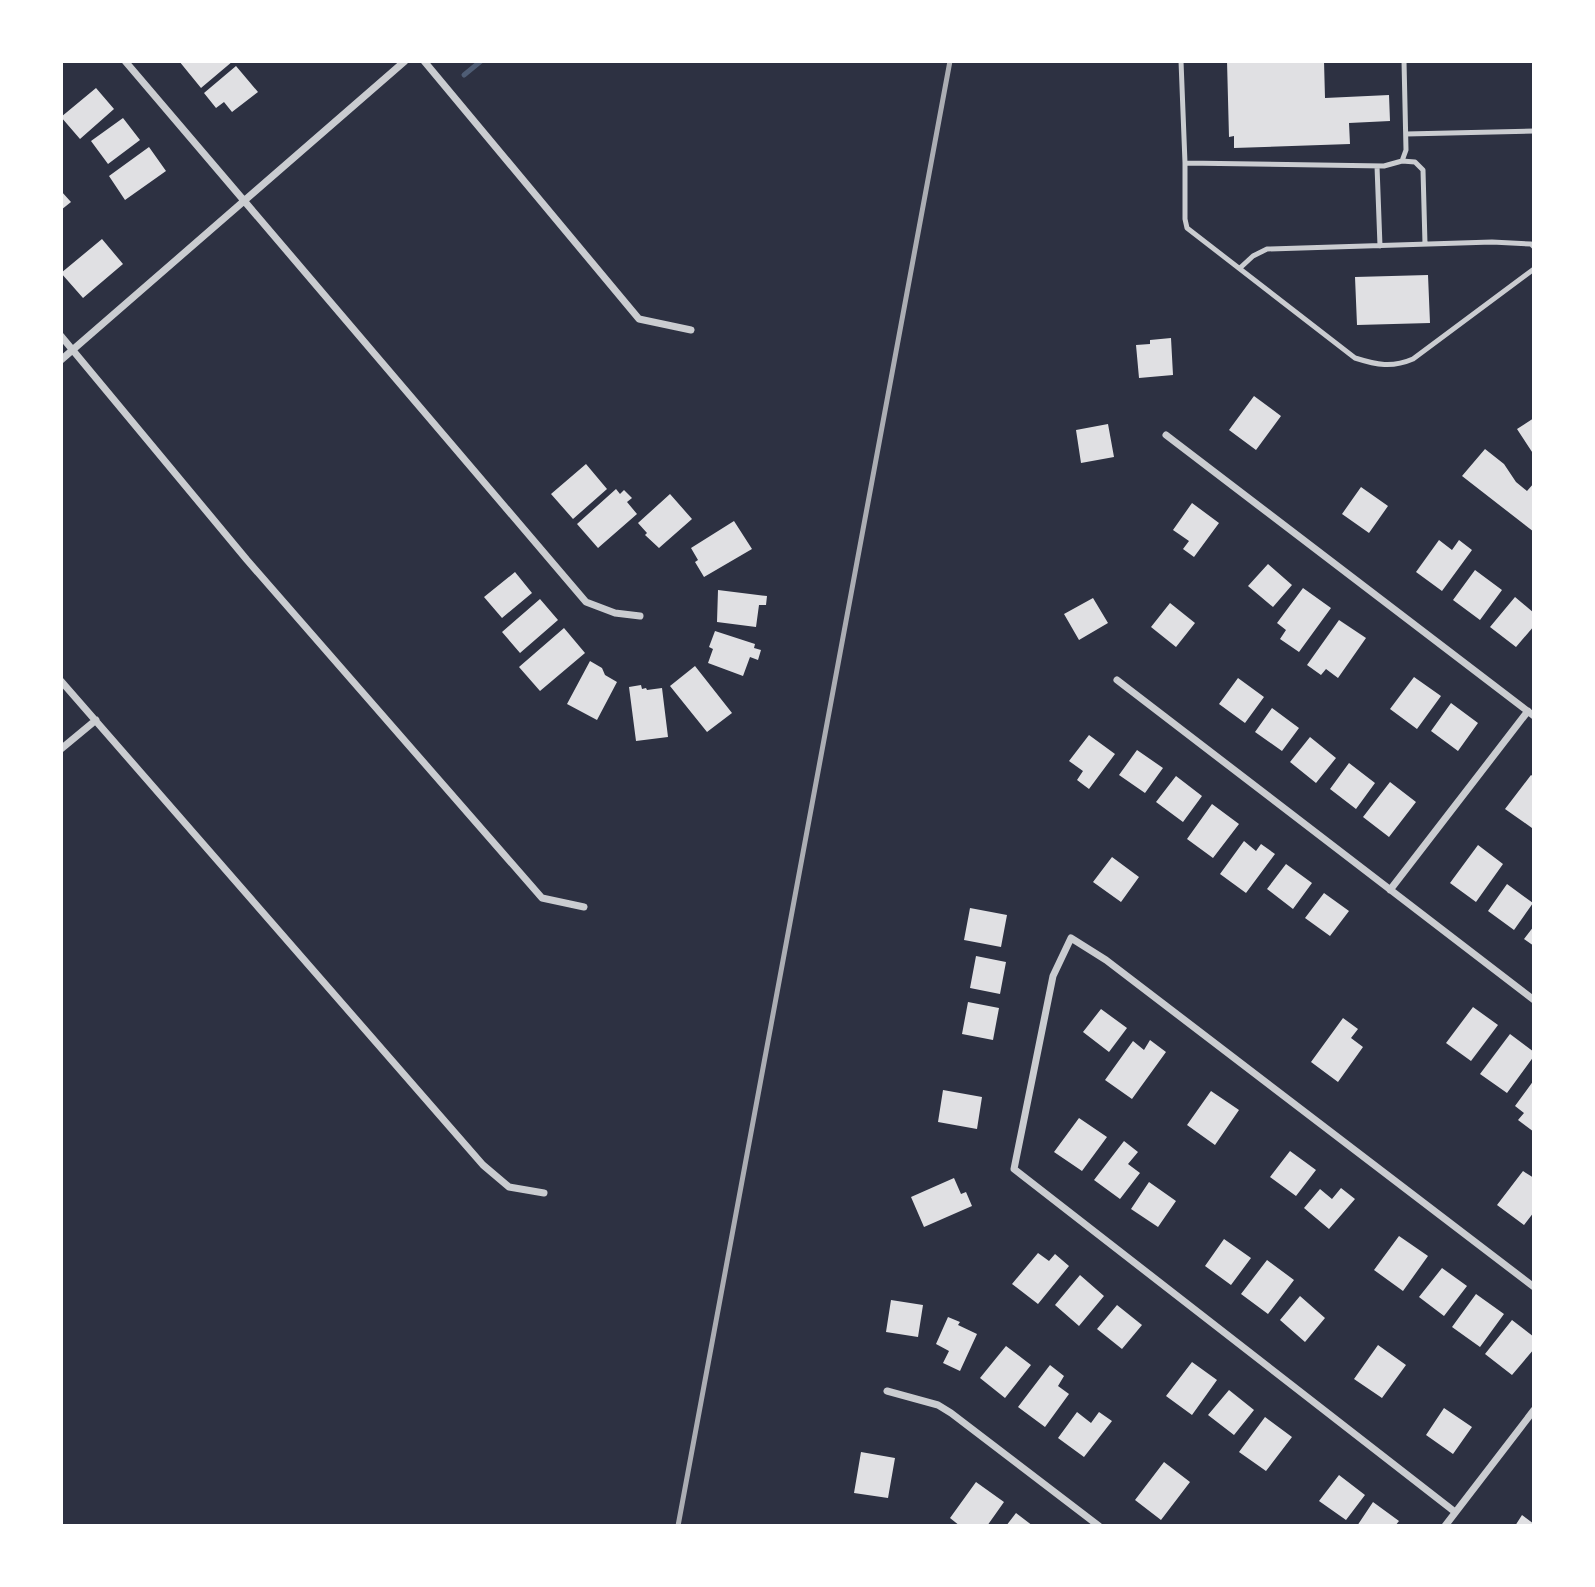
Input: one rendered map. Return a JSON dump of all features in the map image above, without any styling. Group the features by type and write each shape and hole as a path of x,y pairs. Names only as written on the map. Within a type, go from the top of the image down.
{"street":[{"path":"125,61 586,602 615,613 640,616"},
{"path":"61,360 405,61"},
{"path":"424,61 639,319 691,330"},
{"path":"61,336 247,560 542,898 584,907"},
{"path":"1167,435 1531,713 1390,890"},
{"path":"1117,680 1534,1000"},
{"path":"61,681 483,1165 509,1187 544,1193"},
{"path":"61,749 96,720"},
{"path":"1455,1511 1014,1169 1053,976 1071,938 1106,960 1534,1287"},
{"path":"887,1391 939,1405 1099,1526"},
{"path":"1444,1526 1534,1410"}],"lane":[{"path":"1181,61 1187,228 1355,358 1377,365 1398,365 1413,359 1534,269"},
{"path":"1402,162 1406,149 1404,61"},
{"path":"1406,134 1534,131"},
{"path":"1185,163 1377,166 1415,163 1423,170 1425,244"},
{"path":"1377,166 1380,246"},
{"path":"1240,268 1267,248 1492,242 1531,244 1534,247"}],"building":[{"path":"179,61 233,61 201,88"},
{"path":"1227,61 1324,61 1325,98 1389,95 1390,121 1349,123 1350,144 1234,148 1234,136 1229,137"},
{"path":"236,66 258,92 232,112 224,102 216,108 204,93"},
{"path":"96,88 114,109 80,139 61,117"},
{"path":"123,118 140,140 108,164 91,141"},
{"path":"149,147 166,171 125,200 109,176"},
{"path":"61,191 71,202 61,210"},
{"path":"102,239 123,264 83,298 61,273"},
{"path":"1428,275 1430,323 1357,325 1355,277"},
{"path":"1171,338 1173,375 1139,378 1136,345 1150,344 1150,340"},
{"path":"1254,396 1281,416 1256,450 1229,430"},
{"path":"1534,418 1534,455 1517,429"},
{"path":"1108,424 1114,457 1081,463 1076,430"},
{"path":"1485,449 1504,464 1516,482 1527,491 1534,483 1534,532 1462,476"},
{"path":"586,464 607,489 573,519 551,494"},
{"path":"1361,487 1388,506 1369,533 1342,514"},
{"path":"616,489 620,494 624,490 632,498 627,502 637,514 598,548 577,524"},
{"path":"670,494 692,519 659,548 645,535 647,533 638,523"},
{"path":"1192,503 1219,523 1194,557 1183,549 1189,541 1173,530"},
{"path":"734,521 752,549 704,577 691,548"},
{"path":"1439,540 1452,550 1459,540 1472,550 1442,591 1416,572"},
{"path":"1268,564 1292,585 1273,607 1248,586"},
{"path":"1475,570 1502,590 1480,620 1453,600"},
{"path":"515,572 532,593 502,618 484,597"},
{"path":"1303,588 1331,608 1299,652 1280,639 1286,630 1277,623"},
{"path":"718,590 767,596 766,605 759,605 756,627 717,622"},
{"path":"1515,597 1534,613 1534,626 1516,647 1490,627"},
{"path":"1093,598 1108,623 1079,640 1064,614"},
{"path":"540,599 558,620 520,653 502,632"},
{"path":"1170,603 1195,623 1176,647 1151,627"},
{"path":"1339,620 1366,638 1338,678 1326,669 1321,675 1307,665"},
{"path":"564,628 585,653 540,691 519,667"},
{"path":"715,631 755,644 754,648 761,650 758,660 750,657 743,676 708,663 713,649 709,647"},
{"path":"590,661 617,682 597,720 567,704"},
{"path":"695,666 732,713 707,732 670,686"},
{"path":"1414,677 1441,696 1417,729 1390,709"},
{"path":"1238,678 1264,697 1245,723 1219,704"},
{"path":"641,685 642,689 647,690 662,688 668,737 636,741 629,687"},
{"path":"1451,703 1478,723 1458,751 1431,731"},
{"path":"1272,708 1299,728 1282,751 1255,732"},
{"path":"1089,735 1115,754 1089,789 1077,780 1083,771 1069,761"},
{"path":"1310,737 1336,758 1316,783 1290,762"},
{"path":"1137,750 1163,768 1145,793 1119,775"},
{"path":"1349,763 1375,783 1356,809 1330,789"},
{"path":"1531,775 1534,777 1532,828 1505,809"},
{"path":"1176,776 1202,796 1183,822 1156,802"},
{"path":"1390,782 1416,802 1389,837 1363,817"},
{"path":"1212,804 1239,824 1213,858 1187,839"},
{"path":"1244,841 1256,851 1261,844 1275,854 1246,893 1220,874"},
{"path":"1478,845 1503,864 1476,902 1450,883"},
{"path":"1112,857 1139,877 1121,902 1093,882"},
{"path":"1286,864 1312,883 1293,909 1267,889"},
{"path":"1507,884 1533,903 1514,930 1488,911"},
{"path":"1324,893 1349,911 1330,936 1305,918"},
{"path":"970,908 1007,915 1001,947 964,940"},
{"path":"1534,926 1534,946 1524,939"},
{"path":"976,956 1006,962 1000,994 970,988"},
{"path":"968,1002 999,1008 993,1040 962,1034"},
{"path":"1473,1007 1498,1025 1471,1061 1446,1043"},
{"path":"1101,1009 1127,1028 1109,1052 1083,1032"},
{"path":"1343,1018 1358,1029 1351,1038 1363,1047 1338,1082 1311,1062"},
{"path":"1510,1034 1534,1052 1534,1056 1507,1093 1480,1074"},
{"path":"1150,1040 1166,1052 1132,1099 1105,1080 1133,1041 1144,1050"},
{"path":"1534,1080 1534,1132 1518,1120 1524,1113 1515,1106"},
{"path":"943,1090 982,1097 977,1129 938,1122"},
{"path":"1211,1091 1239,1110 1215,1145 1187,1125"},
{"path":"1079,1118 1107,1137 1082,1171 1054,1152"},
{"path":"1124,1141 1138,1152 1128,1164 1140,1173 1120,1199 1094,1180"},
{"path":"1290,1151 1316,1170 1296,1196 1270,1177"},
{"path":"1523,1171 1534,1178 1534,1212 1524,1225 1497,1205"},
{"path":"954,1178 961,1194 966,1192 972,1206 924,1227 911,1197"},
{"path":"1149,1182 1176,1201 1158,1227 1131,1209"},
{"path":"1341,1188 1355,1199 1329,1229 1304,1208 1320,1189 1332,1199"},
{"path":"1399,1236 1428,1256 1403,1291 1374,1270"},
{"path":"1224,1239 1251,1258 1231,1285 1205,1266"},
{"path":"1038,1253 1049,1261 1055,1254 1069,1266 1038,1304 1012,1284"},
{"path":"1267,1260 1294,1280 1268,1314 1241,1294"},
{"path":"1442,1268 1467,1286 1444,1316 1419,1297"},
{"path":"1080,1275 1104,1296 1079,1326 1055,1305"},
{"path":"1476,1294 1504,1314 1480,1347 1452,1327"},
{"path":"1300,1296 1325,1318 1305,1342 1280,1320"},
{"path":"891,1300 923,1305 918,1337 886,1332"},
{"path":"1117,1305 1142,1325 1122,1349 1097,1329"},
{"path":"948,1317 977,1334 960,1371 943,1363 949,1351 936,1344"},
{"path":"1512,1320 1534,1337 1534,1349 1512,1375 1485,1354"},
{"path":"1378,1345 1406,1365 1382,1398 1354,1379"},
{"path":"1006,1346 1031,1365 1005,1398 980,1378"},
{"path":"1192,1362 1217,1380 1192,1415 1166,1396"},
{"path":"1050,1365 1064,1376 1058,1386 1069,1394 1045,1427 1018,1407"},
{"path":"1229,1390 1254,1410 1234,1435 1208,1415"},
{"path":"1444,1408 1472,1427 1453,1454 1426,1435"},
{"path":"1077,1412 1091,1423 1099,1412 1112,1421 1084,1457 1058,1438"},
{"path":"1265,1417 1292,1437 1266,1471 1239,1452"},
{"path":"861,1452 895,1458 888,1498 854,1493"},
{"path":"1164,1462 1190,1482 1161,1520 1135,1500"},
{"path":"1339,1475 1365,1495 1346,1520 1319,1501"},
{"path":"976,1482 1004,1502 987,1526 960,1526 950,1518"},
{"path":"1373,1502 1399,1521 1395,1526 1357,1526"},
{"path":"1016,1513 1033,1526 1006,1526"},
{"path":"1522,1515 1534,1524 1534,1526 1515,1526"}],"waterway":[{"path":"464,75 481,61"}],"railway":[{"path":"678,1526 950,61"}]}
